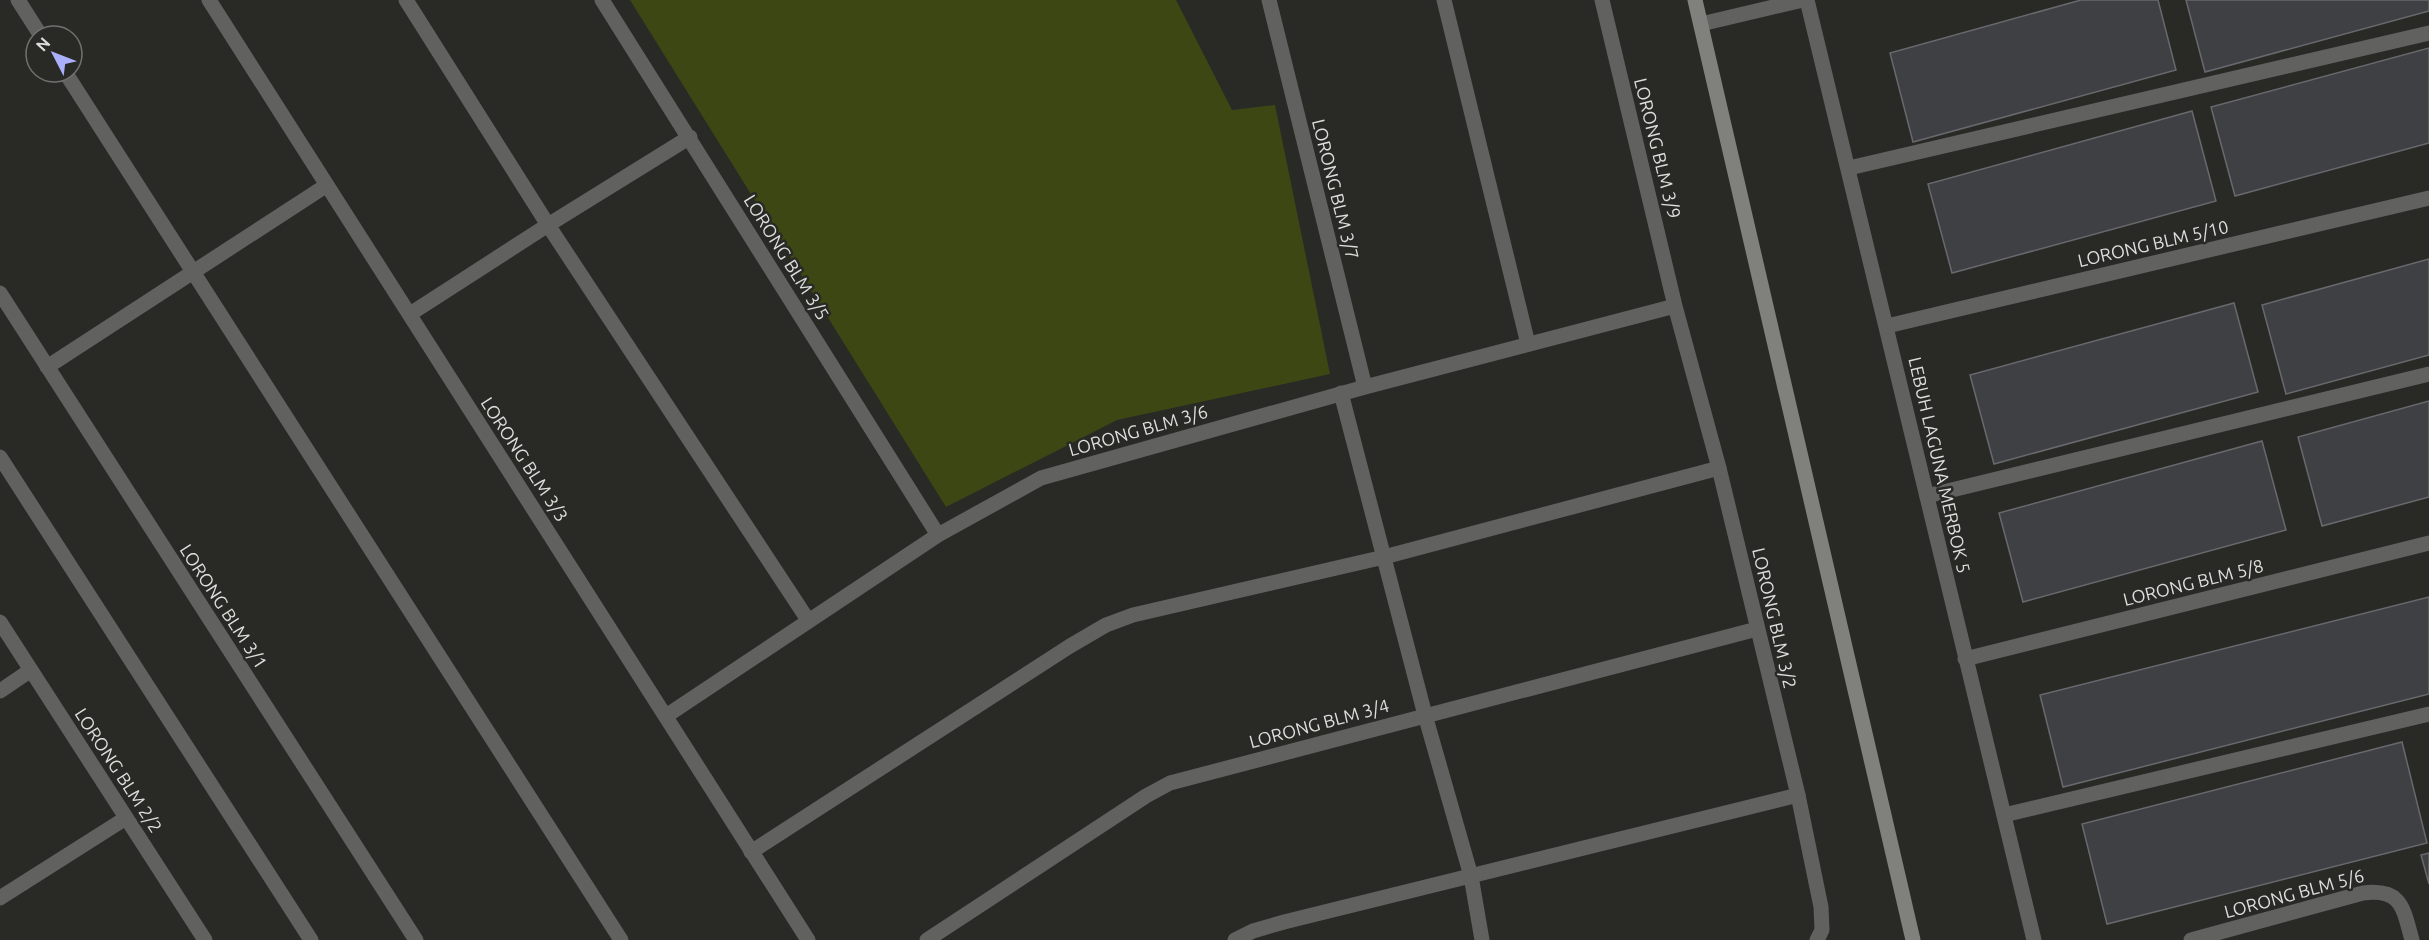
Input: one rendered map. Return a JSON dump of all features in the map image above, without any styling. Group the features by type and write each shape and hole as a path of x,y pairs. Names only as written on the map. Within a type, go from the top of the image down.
{"street":[{"path":"18,0 33,24"},
{"path":"406,0 548,225 808,620"},
{"name":"LORONG BLM 3/5","path":"602,0 938,535"},
{"name":"LORONG BLM 3/7","path":"1269,0 1365,387"},
{"path":"1444,0 1528,344"},
{"name":"LORONG BLM 3/9","path":"1602,0 1675,306"},
{"path":"1695,0 1913,940"},
{"path":"1701,24 1805,0"},
{"name":"LEBUH LAGUNA MERBOK 5","path":"1805,0 1849,168 2034,940"},
{"name":"LORONG BLM 3/3","path":"210,1 808,940"},
{"path":"1849,168 2429,33"},
{"path":"73,84 621,940"},
{"path":"410,314 690,137"},
{"path":"47,367 327,185"},
{"name":"LORONG BLM 5/10","path":"1887,326 2429,198"},
{"name":"LORONG BLM 3/1","path":"0,293 416,940"},
{"name":"LORONG BLM 3/6","path":"666,716 938,535 1041,478 1341,393 1675,306"},
{"name":"LORONG BLM 3/2","path":"1675,306 1719,468 1798,795 1821,907 1822,930 1817,940"},
{"path":"1927,496 2429,374"},
{"path":"1341,393 1425,715 1471,876 1482,940"},
{"path":"0,457 311,940"},
{"path":"751,852 1070,646 1107,625 1133,615 1384,556 1719,468"},
{"name":"LORONG BLM 5/8","path":"1965,659 2429,543"},
{"name":"LORONG BLM 2/2","path":"0,622 205,940"},
{"name":"LORONG BLM 3/4","path":"927,940 1146,796 1170,783 1757,629"},
{"path":"0,691 31,670"},
{"path":"2004,815 2429,714"},
{"path":"1235,940 1253,931 1284,922 1798,795"},
{"path":"0,898 126,818"},
{"name":"LORONG BLM 5/6","path":"2191,940 2362,893 2381,891 2392,896 2403,908 2412,940"}],"green space":[{"path":"630,0 1176,0 1232,110 1275,105 1330,374 1117,420 946,507"}],"building":[{"path":"2081,0 2158,0 2176,70 1913,142 1890,53"},
{"path":"2186,0 2429,0 2429,11 2205,72"},
{"path":"2429,48 2429,143 2235,196 2211,107"},
{"path":"2192,111 2216,201 1952,273 1928,184"},
{"path":"2429,259 2429,355 2286,394 2262,305"},
{"path":"2234,303 2258,392 1994,464 1970,375"},
{"path":"2429,401 2429,497 2322,526 2298,437"},
{"path":"2262,441 2286,530 2023,602 1999,513"},
{"path":"2429,597 2429,694 2063,787 2040,695"},
{"path":"2402,742 2427,843 2107,924 2082,824"},
{"path":"2429,853 2429,884 2421,855"}]}
